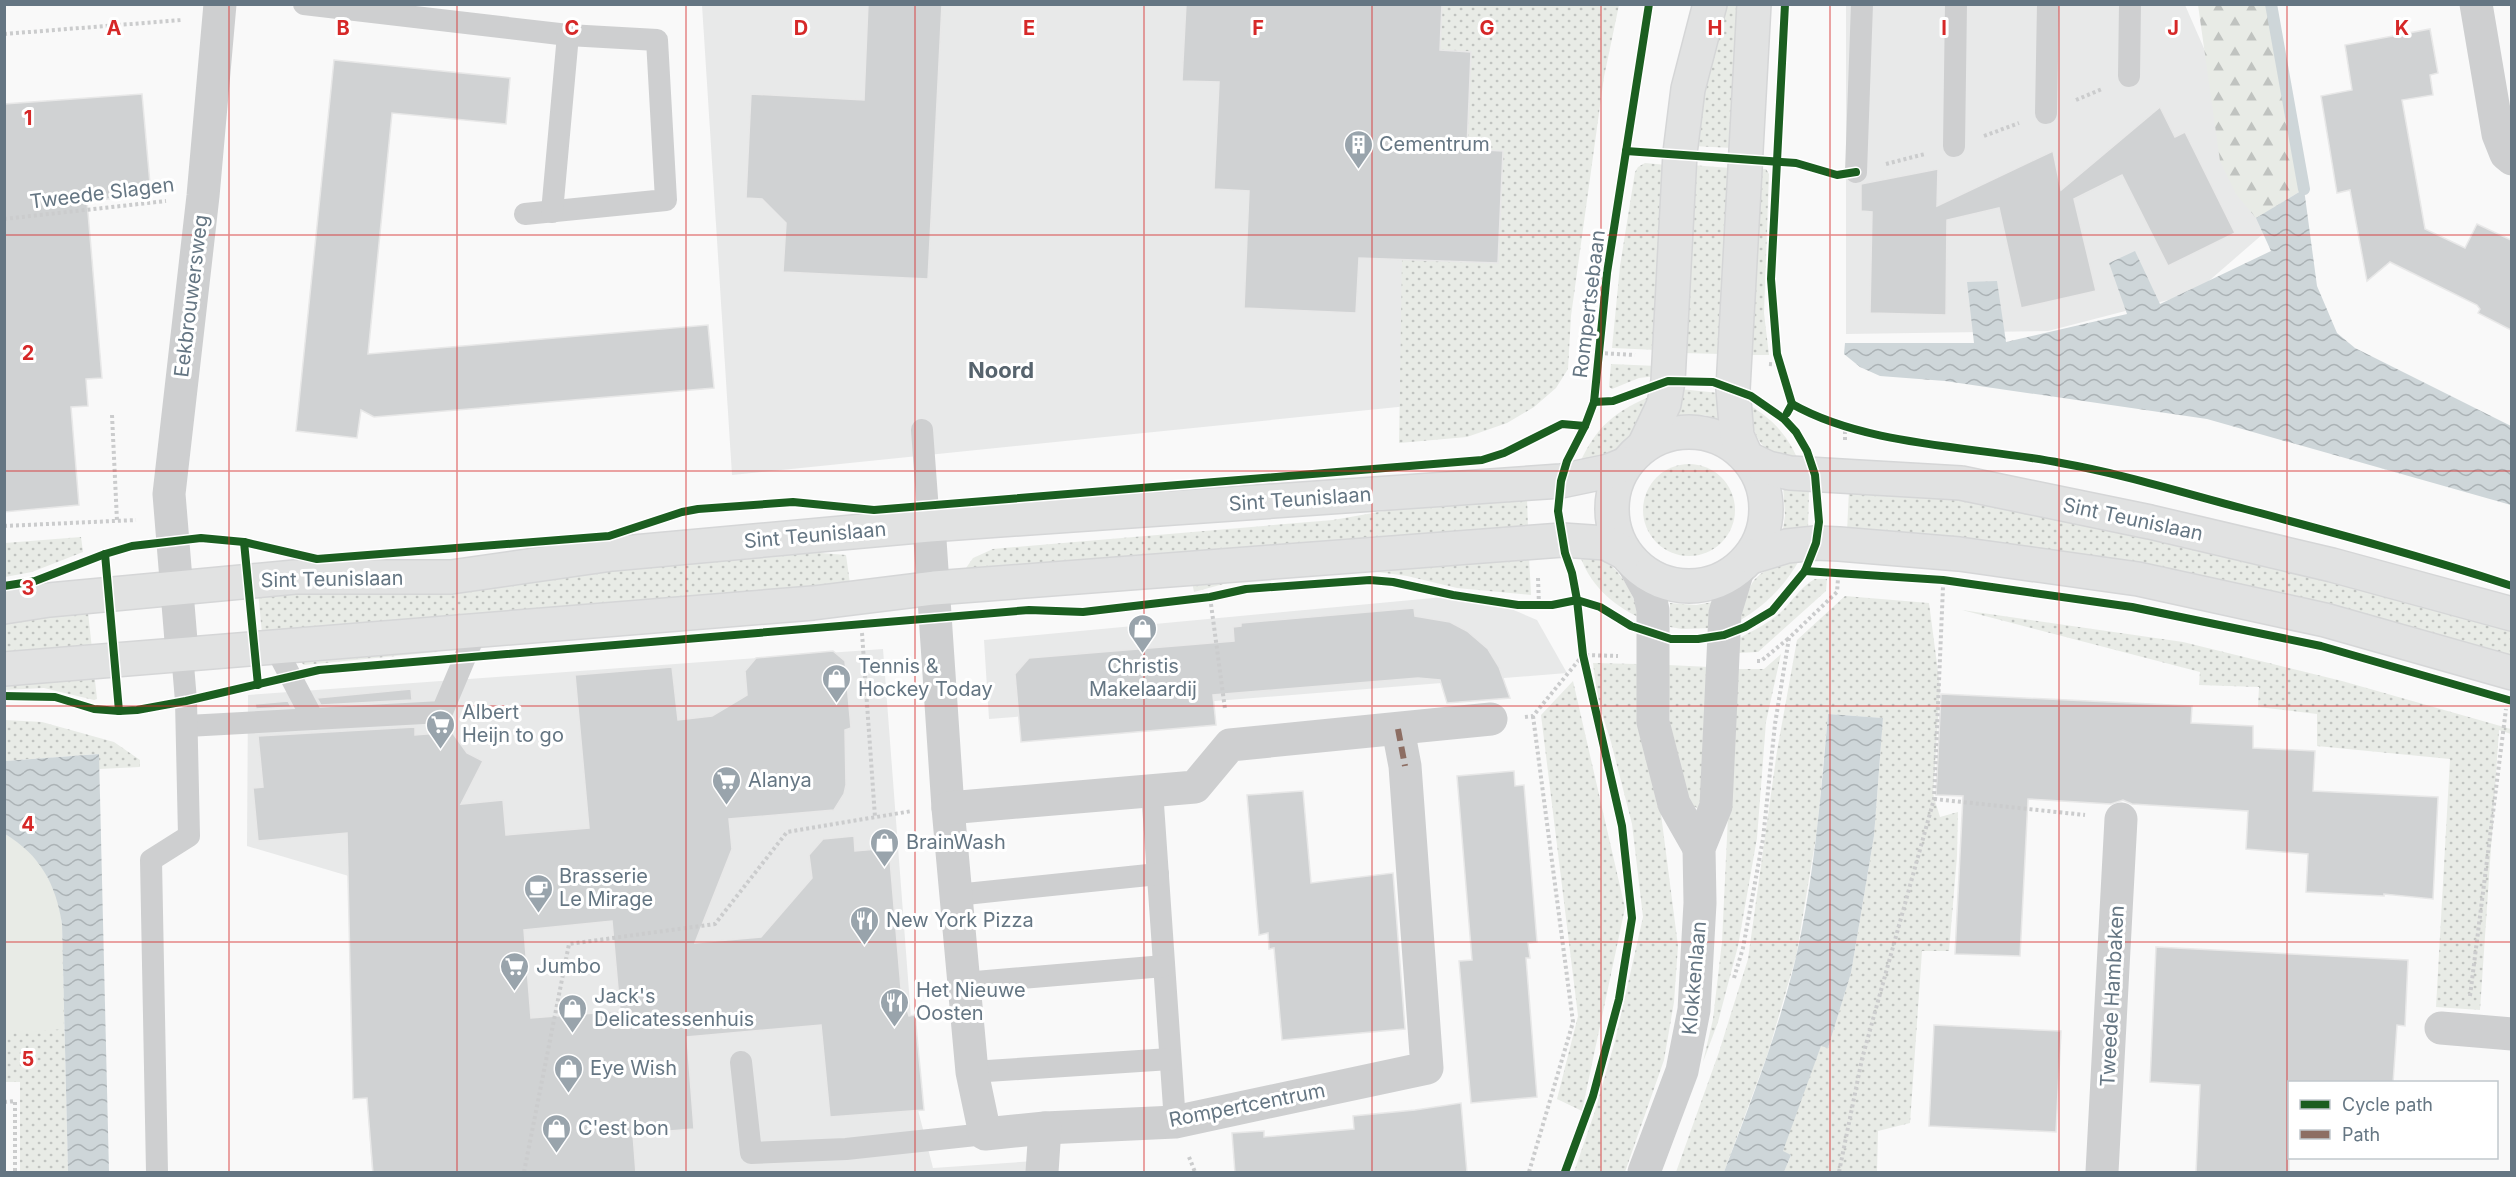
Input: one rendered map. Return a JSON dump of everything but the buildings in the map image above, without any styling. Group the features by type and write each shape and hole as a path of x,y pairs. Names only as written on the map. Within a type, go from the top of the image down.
{"street":[{"path":"1700,848 1674,804 1653,722 1653,610 1649,592 1615,531 1611,508 1616,485 1664,404 1668,381 1681,143 1688,89 1710,4"},
{"path":"1745,564 1764,534 1768,508 1763,482 1737,436 1733,389 1754,4"},
{"path":"2476,4 2498,134 2506,154 2511,159"},
{"name":"Eekbrouwersweg","path":"182,653 174,541 169,519 170,483 203,196 219,11"},
{"path":"1635,455 1669,434 1696,432 1722,438 1747,456"},
{"name":"Sint Teunislaan","path":"4,607 49,600 295,577 451,577 612,554 929,525 1561,481 1609,471 1635,455"},
{"name":"Sint Teunislaan","path":"1747,456 1768,468 1790,473 1961,483 2150,522 2332,565 2511,614"},
{"path":"929,525 948,807 972,1072 985,1134"},
{"path":"4,669 274,645 813,603 934,588 1562,540 1606,543 1629,558 1647,575 1665,583 1684,587 1703,586 1722,580 1745,564 1787,546 1810,557 1959,554 2138,579 2325,620 2510,686"},
{"name":"Klokkenlaan","path":"1644,1173 1682,1071 1692,1026 1699,937 1700,848 1716,806 1725,613 1745,564"},
{"path":"948,807 1195,787 1230,745 1491,719"},
{"name":"Rompertcentrum","path":"985,1134 1046,1128 1175,1122 1427,1068 1405,766 1398,729"},
{"name":"Tweede Hambaken","path":"2102,1173 2121,819"},
{"path":"2454,1029 2511,1034"},
{"path":"1042,1173 1046,1128"}],"lane":[{"path":"304,4 568,35 657,40 666,200 525,214"},
{"path":"1856,172 1862,4"},
{"path":"1954,146 1956,4"},
{"path":"2046,114 2048,4"},
{"path":"2130,4 2130,76"},
{"path":"552,212 568,35"},
{"path":"922,430 929,525"},
{"path":"187,726 442,712 477,629"},
{"path":"274,645 313,719"},
{"path":"157,1173 151,860 189,836 187,726 182,653"},
{"path":"1152,790 1175,1122"},
{"path":"956,895 1158,874"},
{"path":"964,983 1164,966"},
{"path":"972,1072 1170,1059"},
{"path":"741,1062 751,1153 846,1149 985,1134"}],"path":[{"path":"4,34 219,11"},
{"path":"1856,172 1954,146 2046,114 2130,76"},
{"path":"1777,354 1783,374"},
{"path":"112,415 117,521"},
{"path":"1835,423 1855,428"},
{"path":"1843,476 1845,426"},
{"path":"4,526 169,519"},
{"path":"1810,557 1838,573 1849,574"},
{"path":"1733,982 1743,948 1763,839 1774,724 1789,638 1837,592 1838,573"},
{"path":"1839,1173 1862,1059 1934,799 1943,580 1955,582"},
{"path":"1198,598 1219,595"},
{"path":"859,597 875,817"},
{"path":"1210,597 1230,745"},
{"path":"1528,605 1546,605"},
{"path":"1582,644 1586,667"},
{"path":"1529,1173 1573,1022 1533,716 1583,656"},
{"path":"2454,1029 2510,686"},
{"path":"1934,799 2121,819"},
{"path":"524,1173 569,944 715,924 787,832 948,807"},
{"path":"4,1102 15,1101 15,1173"}],"shaded area":[{"path":"702,5 1584,5 1516,395 732,475"},
{"path":"1846,5 2185,5 2279,220 2195,293 2048,331 1846,334"},
{"path":"1476,594 1537,620 1567,673 989,719 984,640"},
{"path":"883,649 918,1110 933,1168 1035,1161 1036,1172 372,1172 352,877 247,846 248,695"}],"green space":[{"path":"1442,5 1619,5 1604,77 1571,316 1568,369 1556,388 1534,407 1507,423 1467,437 1399,443 1402,259 1498,263 1467,149 1471,52 1440,50"},
{"path":"1725,5 1739,5 1733,148 1692,146 1697,99"},
{"path":"2198,5 2271,5 2304,189 2256,218 2236,194 2220,161"},
{"path":"1645,163 1667,165 1657,350 1612,348 1620,266 1635,172"},
{"path":"1691,165 1731,168 1721,354 1681,353"},
{"path":"1759,169 1766,169 1769,174 1764,313 1769,355 1750,355"},
{"path":"1611,364 1657,366 1656,376 1639,378 1612,389 1609,387"},
{"path":"1680,389 1719,393 1718,420 1705,415 1679,415"},
{"path":"1654,395 1639,427 1613,452 1579,465 1592,440 1608,421 1628,407"},
{"path":"1748,404 1778,428 1789,442 1798,460 1775,454 1761,443 1753,427"},
{"path":"1689,464 1707,467 1722,477 1732,492 1735,510 1732,528 1722,543 1707,553 1689,556 1671,553 1656,543 1646,528 1643,510 1646,492 1656,477 1671,467"},
{"path":"1783,486 1809,488 1808,529 1783,529 1785,515"},
{"path":"1849,490 1958,497 2147,532 2511,627 2511,659 1847,532"},
{"path":"1527,498 1528,528 968,572 966,568 973,558 993,549 1333,520 1413,506"},
{"path":"81,537 83,552 32,572 5,577 5,543"},
{"path":"797,551 846,555 850,584 262,634 258,591 550,574"},
{"path":"1579,553 1592,555 1612,566 1632,595 1640,618 1602,592 1583,564"},
{"path":"1529,556 1531,595 1457,588 1407,576 1370,571 1231,582 1194,592 1192,582"},
{"path":"1800,559 1774,594 1739,621 1747,594 1756,578 1772,567"},
{"path":"1815,579 1827,579 1826,591 1758,652 1737,653 1738,639 1775,617 1805,586"},
{"path":"1845,596 1929,603 1940,687 1933,794 1940,817 1958,812 1957,856 1949,951 1922,951 1910,1123 1878,1131 1877,1172 1784,1172 1791,1155 1782,1152 1821,1045 1828,1048 1851,973 1874,836 1883,718 1828,714 1817,831 1796,957 1768,1053 1724,1172 1676,1172 1719,1052 1748,959 1777,751 1797,640"},
{"path":"1713,602 1712,628 1670,627 1670,603 1696,605"},
{"path":"1962,610 2183,642 2342,681 2511,729 2511,734 2499,730 2480,1010 2436,1007 2450,759 2317,746 2317,714 2258,707 2259,687 2199,685 2200,672"},
{"path":"88,612 92,649 5,658 5,620"},
{"path":"444,645 437,652 304,665 296,657"},
{"path":"1781,654 1766,722 1757,838 1738,946 1718,1022 1703,1062 1713,1019 1722,942 1735,669 1764,669"},
{"path":"1593,663 1637,664 1661,814 1678,946 1674,1002 1664,1060 1625,1172 1574,1172 1595,1111 1615,1041 1643,917 1632,824 1598,701"},
{"path":"1668,665 1710,667 1701,807 1697,808 1689,804 1670,726"},
{"path":"94,671 97,699 94,700 44,688 5,690 5,679"},
{"path":"1573,681 1625,908 1582,1111 1557,1099 1578,1016 1541,715"},
{"path":"5,720 42,722 114,742 140,760 140,767 99,769 98,754 5,761"},
{"path":"5,834 62,924 68,1172 20,1172 20,1082 5,1082"},
{"path":"5,834 24,845 44,870 58,897 62,924 64,1029 5,1034"}],"water":[{"path":"2304,189 2317,286 2337,333 2355,348 2511,426 2511,505 2207,419 1945,381 1880,376 1860,367 1844,354 1845,343 1974,343 1967,282 1997,281 2006,342 2127,314 2109,263 2135,251 2160,304 2271,251 2256,218"},
{"path":"1828,714 1883,718 1874,836 1851,973 1828,1048 1821,1046 1783,1151 1791,1155 1784,1172 1724,1172 1773,1039 1796,957 1812,867"},
{"path":"99,754 109,1172 68,1172 62,924 51,883 28,851 5,834 5,761"}],"waterway":[{"path":"2271,4 2304,189"}],"marked path":[{"path":"1398,729 1405,766"}],"cycle path":[{"name":"Rompertsebaan","path":"1565,1172 1593,1096 1619,999 1632,918 1622,826 1583,655 1577,600 1572,573 1565,553 1558,511 1561,481 1567,461 1585,426 1594,402 1607,273 1649,4"},
{"path":"1785,4 1771,279 1777,354 1792,404 1787,413"},
{"path":"1626,151 1796,163 1837,175 1856,172"},
{"path":"4,696 55,697 94,709 137,710 319,670 1029,610 1083,612 1210,597 1246,589 1370,580 1393,582 1453,595 1518,605 1552,605 1577,600 1600,607 1631,626 1671,639 1698,639 1724,635 1745,627 1772,611 1805,571 1816,543 1819,522 1815,475 1807,451 1796,432 1784,419 1751,396 1713,382 1668,381 1613,401 1594,402"},
{"path":"1792,404 1822,418 1888,437 2028,457 2130,478 2379,546 2512,586"},
{"path":"4,586 35,581 132,546 201,538 244,542 317,559 609,536 698,509 793,502 874,510 1482,460 1504,453 1562,424 1585,426"},
{"path":"244,542 258,685"},
{"path":"105,554 119,711"},
{"path":"1805,571 1943,580 2132,607 2321,646 2512,701"}],"place":[{"name":"Cementrum","path":"1358,170"},
{"name":"Christis Makelaardij","path":"1143,654"},
{"name":"Tennis & Hockey Today","path":"837,704"},
{"name":"Albert Heijn to go","path":"441,750"},
{"name":"Alanya","path":"727,806"},
{"name":"BrainWash","path":"885,868"},
{"name":"Brasserie Le Mirage","path":"538,914"},
{"name":"New York Pizza","path":"865,946"},
{"name":"Jumbo","path":"515,992"},
{"name":"Het Nieuwe Oosten","path":"895,1028"},
{"name":"Jack's Delicatessenhuis","path":"573,1034"},
{"name":"Eye Wish","path":"569,1094"},
{"name":"C'est bon","path":"557,1154"}],"district":[{"name":"Noord","path":"1001,370"}]}
